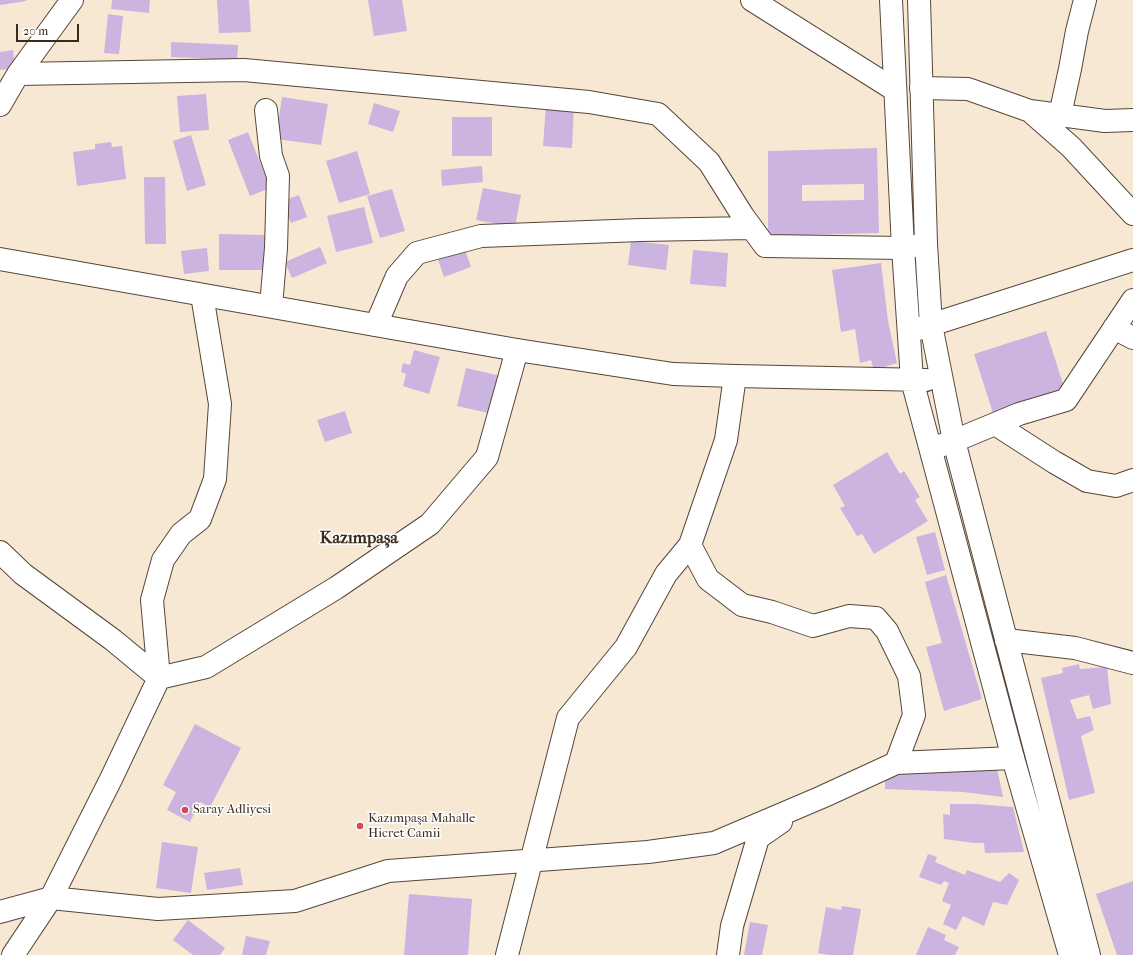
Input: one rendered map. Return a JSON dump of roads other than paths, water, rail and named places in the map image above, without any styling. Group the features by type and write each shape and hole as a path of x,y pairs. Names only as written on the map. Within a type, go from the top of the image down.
{"street":[{"path":"0,105 18,74 72,0"},
{"path":"752,0 895,90"},
{"path":"891,0 903,248 912,380 1013,758 1070,955"},
{"path":"919,0 926,244 931,325 954,441 1089,955"},
{"path":"1060,115 1085,0"},
{"path":"18,74 244,70 589,102 658,114 709,162 751,228 765,246 903,248 926,244"},
{"path":"921,88 968,89 1030,111 1105,121 1133,120"},
{"path":"266,110 271,156 278,176 276,248 271,306"},
{"path":"1030,111 1071,147 1133,214"},
{"path":"376,325 397,276 417,253 481,236 641,230 751,228"},
{"path":"0,259 517,350 673,374 943,381"},
{"path":"909,332 1133,260"},
{"path":"13,955 51,898 112,780 159,678 152,600 164,560 181,534 200,519 215,479 220,404 202,295"},
{"path":"931,449 1019,414 1066,400 1133,300"},
{"path":"1114,328 1133,338"},
{"path":"159,678 206,667 336,588 430,524 487,456 517,350"},
{"path":"507,955 533,860 568,718 626,647 666,574 690,545 726,440 735,376"},
{"path":"995,424 1054,462 1087,481 1116,486 1133,480"},
{"path":"690,545 708,579 742,605 772,612 813,626 849,616 876,618 887,631 909,676 914,715 896,763"},
{"path":"0,552 23,574 112,640 159,678"},
{"path":"1006,640 1075,648 1133,663"},
{"path":"0,912 51,898 158,909 295,901 388,871 648,852 714,843 896,763 1013,758"},
{"path":"728,955 732,926 758,838 801,806"}],"place":[{"name":"Saray Adliyesi","path":"185,810"},
{"name":"Kazımpaşa Mahalle Hicret Camii","path":"360,826"}],"district":[{"name":"Kazımpaşa","path":"359,539"}]}
